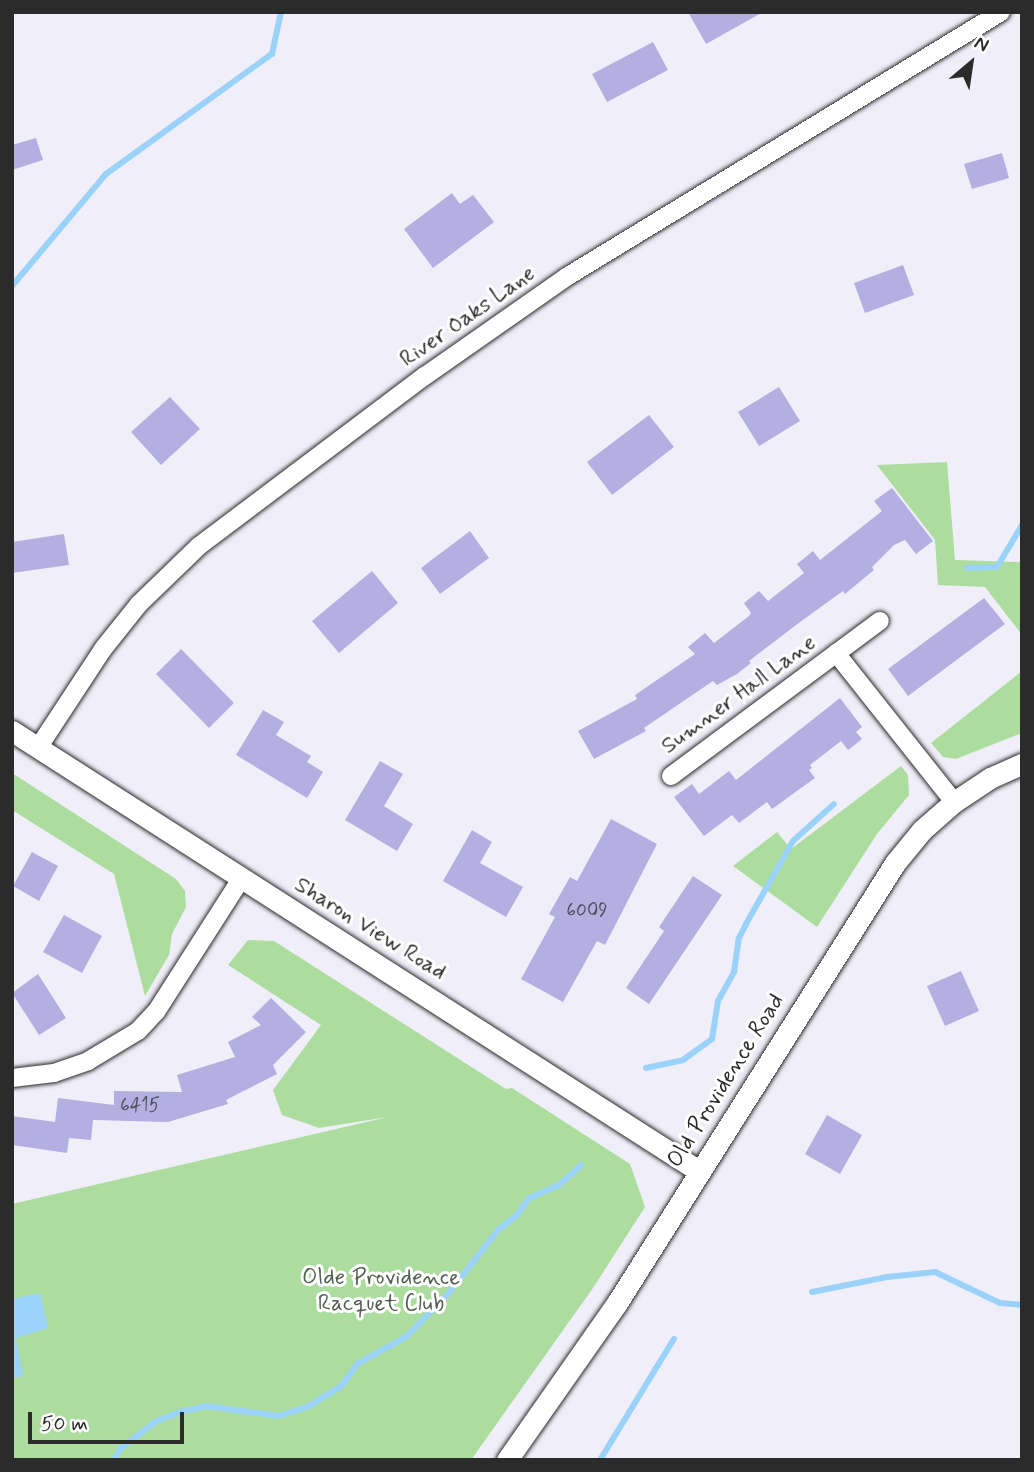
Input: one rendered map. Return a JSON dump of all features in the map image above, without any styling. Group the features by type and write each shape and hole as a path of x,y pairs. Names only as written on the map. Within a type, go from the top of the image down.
{"street":[{"name":"River Oaks Lane","path":"38,748 103,649 139,604 210,538 425,376 568,276 1001,12"},
{"name":"Sumner Hall Lane","path":"670,776 880,621"},
{"name":"Sumner Hall Lane","path":"836,653 954,802"},
{"name":"Sharon View Road","path":"12,731 699,1171"},
{"name":"Old Providence Road","path":"507,1460 617,1303 895,863 922,830 954,802 990,778 1022,764"},
{"path":"12,1078 54,1073 88,1061 138,1031 156,1012 241,879"}],"green space":[{"path":"947,462 955,560 1022,562 1022,635 985,587 938,585 935,540 877,465"},
{"path":"1022,671 1022,733 956,759 943,757 931,743"},
{"path":"901,766 908,775 909,795 877,834 817,927 733,866 777,832 791,849"},
{"path":"12,773 176,879 185,891 186,907 172,934 169,955 145,996 114,874 12,810"},
{"name":"Olde Providence Racquet Club","path":"248,940 274,941 506,1089 512,1088 630,1164 645,1207 593,1288 471,1460 12,1460 12,1204 388,1117 319,1128 282,1115 273,1090 321,1025 228,965"}],"water":[{"path":"40,1293 48,1328 16,1338 23,1376 12,1378 12,1299"}],"building":[{"path":"688,12 763,12 706,44"},
{"path":"653,42 668,70 607,102 592,74"},
{"path":"36,138 43,160 12,170 12,145"},
{"path":"1002,153 1009,178 972,189 964,164"},
{"path":"452,193 460,204 473,195 494,222 433,268 404,229"},
{"path":"903,265 914,295 865,313 854,283"},
{"path":"779,387 800,421 759,446 738,412"},
{"path":"170,397 200,429 161,465 131,432"},
{"path":"649,415 674,447 612,495 587,462"},
{"path":"892,488 933,541 916,554 905,540 894,545 872,567 874,570 845,594 843,591 800,622 749,661 751,663 737,674 717,685 713,681 644,728 646,731 594,759 578,731 637,699 635,695 695,654 688,647 705,633 714,643 749,616 751,613 744,603 759,591 768,601 804,573 797,564 813,551 820,560 882,511 874,501"},
{"path":"470,531 489,558 440,594 421,568"},
{"path":"64,534 69,565 12,573 12,542"},
{"path":"372,571 398,603 339,653 312,621"},
{"path":"984,598 1005,624 908,696 888,669"},
{"path":"181,649 234,703 209,728 156,674"},
{"path":"840,698 862,727 856,732 862,739 848,750 841,741 810,765 812,768 809,770 815,778 772,809 767,802 739,823 732,815 704,836 674,797 692,784 699,794 729,771 736,780"},
{"path":"263,710 284,722 276,735 311,756 307,762 323,772 307,798 236,755"},
{"path":"380,761 403,774 384,806 413,824 397,851 345,820"},
{"path":"611,819 657,844 605,945 597,941 563,1002 521,979 555,917 549,914 570,877 577,881"},
{"path":"472,830 492,842 480,863 523,887 506,917 443,881"},
{"path":"32,852 58,866 39,901 13,886"},
{"path":"693,876 722,895 649,1004 626,988 664,931 659,927"},
{"path":"64,915 102,936 82,973 43,952"},
{"path":"961,971 979,1011 945,1026 927,986"},
{"path":"38,974 66,1018 39,1035 12,993"},
{"path":"271,998 306,1032 273,1065 277,1074 226,1100 228,1104 168,1122 93,1120 91,1140 69,1138 67,1153 12,1145 12,1116 55,1122 58,1098 114,1105 114,1091 182,1092 177,1075 235,1057 228,1042 261,1025 252,1017"},
{"path":"827,1115 862,1135 840,1174 805,1154"}],"waterway":[{"path":"12,286 106,174 272,54 281,12"},
{"path":"967,568 997,567 1022,525"},
{"path":"646,1068 683,1060 712,1039 718,1001 734,972 739,938 746,924 793,841 834,804"},
{"path":"114,1460 120,1449 155,1422 180,1412 206,1406 279,1416 309,1406 342,1385 357,1364 406,1337 448,1294 498,1230 516,1216 529,1198 559,1185 581,1165"},
{"path":"812,1292 887,1277 935,1272 1000,1303 1022,1305"},
{"path":"600,1460 674,1339"}]}
